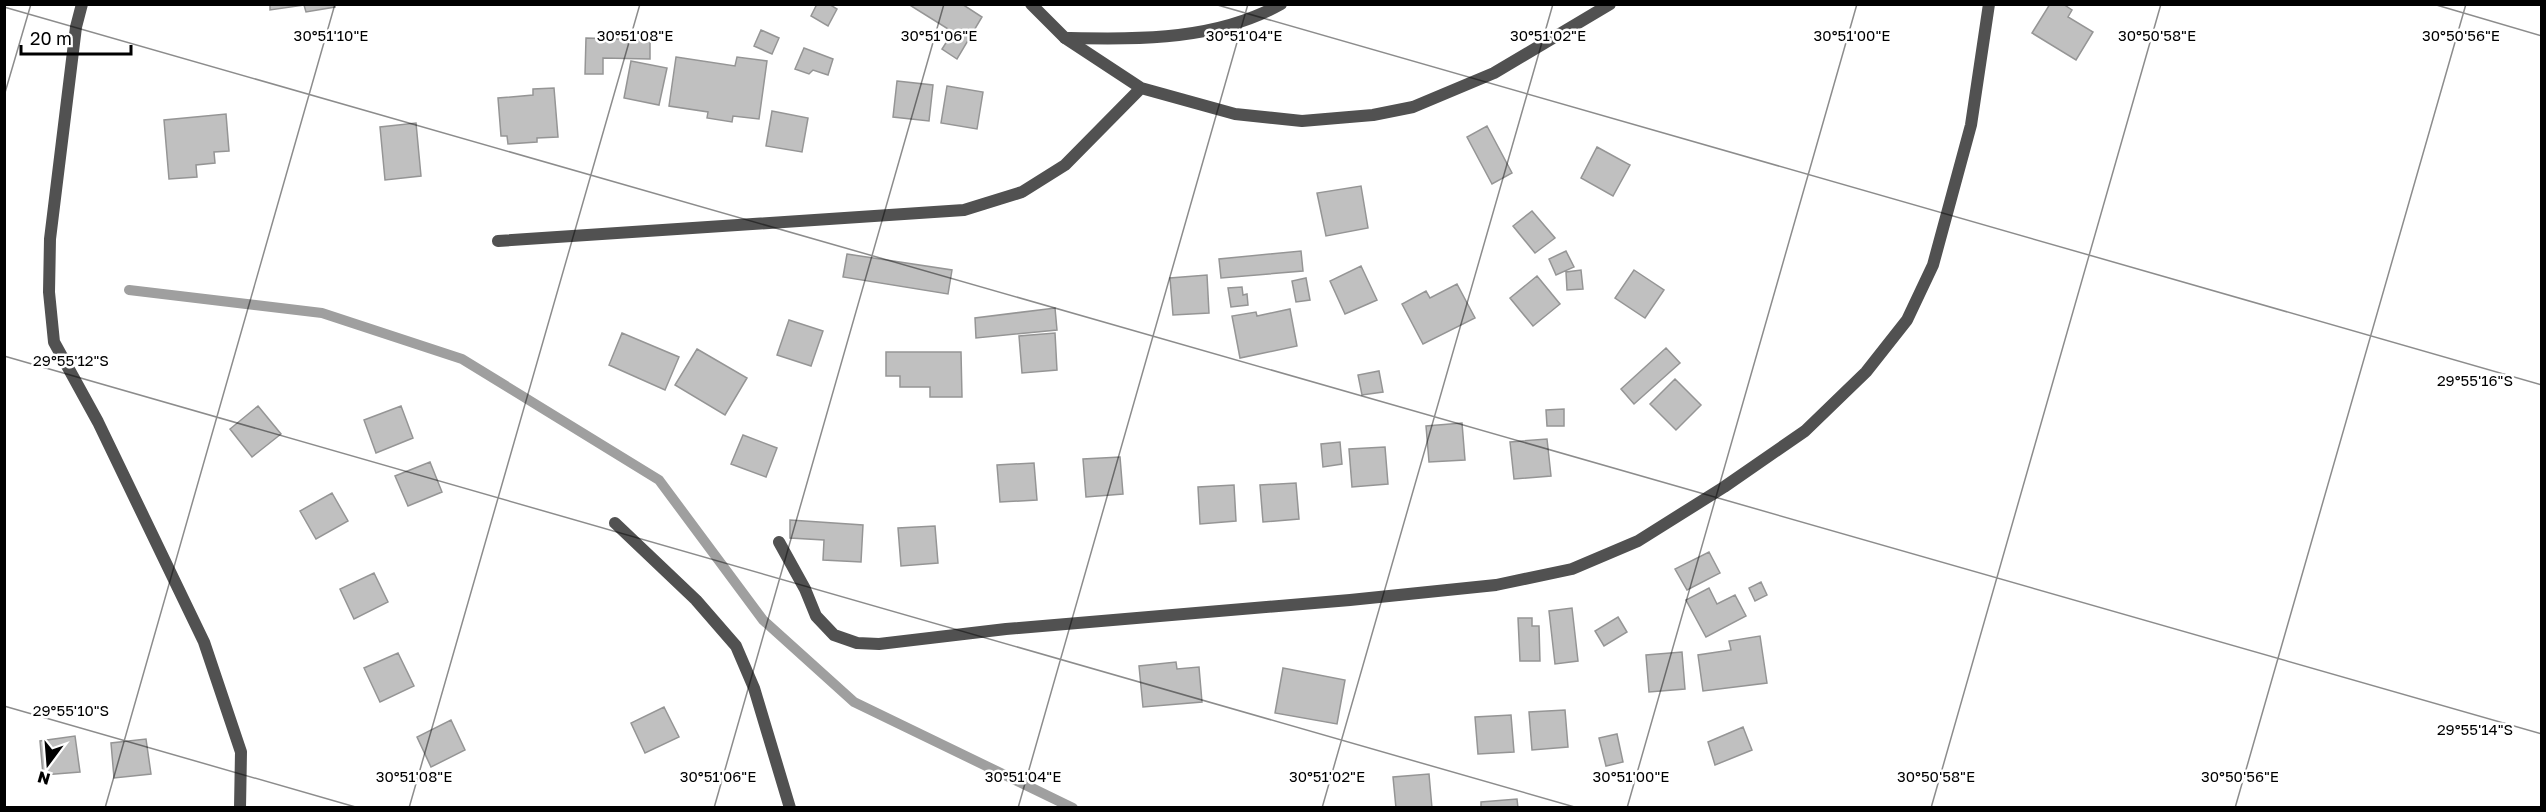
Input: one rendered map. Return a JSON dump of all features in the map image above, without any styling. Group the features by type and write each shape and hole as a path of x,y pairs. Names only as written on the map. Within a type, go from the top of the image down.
{"street":[{"path":"82,4 76,27 50,239 49,292 54,342 98,422 204,642 241,752 240,807"},
{"path":"1031,4 1065,38 1141,88 1235,114 1302,121 1373,115 1413,107 1494,73 1610,4"},
{"path":"1065,38 1144,39 1214,31 1258,17 1281,4"},
{"path":"779,542 805,589 816,616 834,635 857,643 879,644 1006,629 1350,600 1496,585 1572,569 1638,541 1724,487 1805,430 1866,372 1907,320 1933,265 1971,125 1989,4"},
{"path":"498,241 964,210 1022,192 1065,165 1141,88"},
{"path":"615,523 696,600 736,646 754,688 790,807"}],"building":[{"path":"270,4 335,4 335,7 306,12 304,5 270,10"},
{"path":"817,4 829,4 837,9 828,26 811,16"},
{"path":"908,4 962,4 982,17 957,59 942,49 953,32"},
{"path":"2050,4 2063,4 2072,10 2068,17 2093,32 2076,60 2032,33"},
{"path":"761,30 779,38 772,54 754,46"},
{"path":"586,38 650,40 650,59 603,58 603,74 585,74"},
{"path":"804,48 833,59 828,75 813,70 809,74 795,69"},
{"path":"676,57 735,66 737,57 767,61 759,119 733,116 732,122 707,118 708,112 669,106"},
{"path":"631,61 667,68 659,105 624,98"},
{"path":"897,81 933,85 929,121 893,117"},
{"path":"947,86 983,92 977,129 941,123"},
{"path":"554,88 558,137 537,138 537,142 508,144 507,136 501,136 498,98 533,95 533,89"},
{"path":"772,111 808,118 802,152 766,146"},
{"path":"226,114 229,151 214,152 215,163 196,165 197,177 169,179 164,120"},
{"path":"416,123 421,176 385,180 380,127"},
{"path":"1487,126 1512,173 1492,184 1467,137"},
{"path":"1597,147 1630,165 1613,196 1581,178"},
{"path":"1361,186 1368,228 1326,236 1317,193"},
{"path":"1532,211 1555,238 1535,253 1513,226"},
{"path":"1301,251 1303,271 1221,278 1219,259"},
{"path":"1566,251 1574,267 1556,275 1549,259"},
{"path":"847,254 952,270 948,294 843,277"},
{"path":"1361,266 1377,300 1345,314 1330,281"},
{"path":"1581,270 1583,289 1567,290 1566,272"},
{"path":"1634,270 1664,290 1645,318 1615,298"},
{"path":"1207,275 1209,313 1173,315 1170,278"},
{"path":"1537,276 1560,304 1533,326 1510,298"},
{"path":"1306,278 1310,300 1296,302 1292,281"},
{"path":"1457,284 1475,318 1423,344 1402,304 1426,291 1430,298"},
{"path":"1242,287 1243,295 1247,294 1248,305 1231,307 1228,288"},
{"path":"1055,308 1057,330 976,338 975,318"},
{"path":"1290,309 1297,346 1240,358 1232,316 1256,312 1257,316"},
{"path":"789,320 823,331 811,366 777,355"},
{"path":"622,333 679,357 665,390 609,365"},
{"path":"1055,333 1057,370 1022,373 1019,336"},
{"path":"1666,348 1680,363 1634,404 1621,389"},
{"path":"697,349 747,378 725,415 675,385"},
{"path":"886,352 961,352 962,397 930,397 930,387 900,387 900,376 886,376"},
{"path":"1379,371 1383,392 1362,395 1358,375"},
{"path":"1675,379 1701,405 1676,430 1650,404"},
{"path":"258,406 281,434 252,457 230,429"},
{"path":"401,406 413,438 376,453 364,420"},
{"path":"1564,409 1564,426 1547,426 1546,410"},
{"path":"1462,423 1465,460 1429,462 1426,426"},
{"path":"743,435 777,448 766,477 731,464"},
{"path":"1547,439 1551,476 1514,479 1510,442"},
{"path":"1340,442 1342,464 1323,467 1321,444"},
{"path":"1385,447 1388,484 1352,487 1349,449"},
{"path":"1120,457 1123,494 1086,497 1083,459"},
{"path":"430,462 442,492 408,506 395,476"},
{"path":"1034,463 1037,500 1000,502 997,465"},
{"path":"1296,483 1299,519 1263,522 1260,485"},
{"path":"1234,485 1236,521 1200,524 1198,487"},
{"path":"332,493 348,521 316,539 300,511"},
{"path":"790,520 863,525 861,562 823,560 824,540 790,538"},
{"path":"935,526 938,563 901,566 898,528"},
{"path":"1709,552 1720,573 1687,590 1675,569"},
{"path":"374,573 388,602 354,619 340,589"},
{"path":"1761,582 1767,595 1755,601 1749,588"},
{"path":"1709,588 1717,604 1735,595 1746,616 1706,637 1686,600"},
{"path":"1572,608 1578,661 1555,664 1549,611"},
{"path":"1618,617 1627,632 1604,646 1595,631"},
{"path":"1518,618 1532,618 1532,626 1539,626 1540,661 1520,661"},
{"path":"1760,636 1767,683 1703,691 1698,655 1731,650 1729,641"},
{"path":"1682,652 1685,689 1649,692 1646,655"},
{"path":"398,653 414,686 380,702 364,668"},
{"path":"1176,662 1177,669 1199,667 1202,702 1143,707 1139,666"},
{"path":"1283,668 1345,680 1337,724 1275,713"},
{"path":"664,707 679,737 645,753 631,723"},
{"path":"1565,710 1568,747 1532,750 1529,712"},
{"path":"1511,715 1514,752 1478,754 1475,717"},
{"path":"451,720 465,750 431,767 417,737"},
{"path":"1743,727 1752,750 1715,765 1708,742"},
{"path":"1617,734 1623,762 1606,766 1599,738"},
{"path":"75,736 80,772 43,775 40,741"},
{"path":"146,739 151,774 114,778 111,743"},
{"path":"1429,774 1432,808 1396,808 1393,777"},
{"path":"1517,799 1518,808 1481,808 1481,802"}],"waterway":[{"path":"129,290 322,313 462,359 659,480 763,620 854,702 1073,808"}]}
